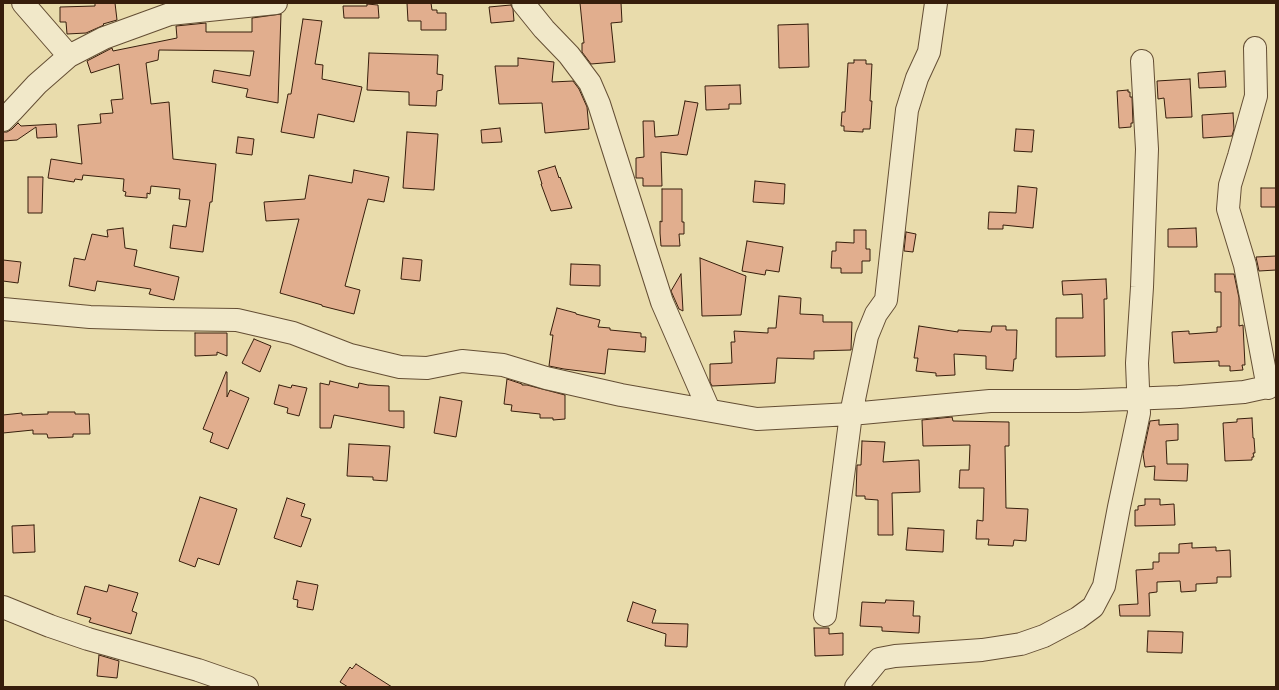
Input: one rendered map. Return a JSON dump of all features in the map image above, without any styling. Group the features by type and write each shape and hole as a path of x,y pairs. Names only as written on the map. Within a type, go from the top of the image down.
{"street":[{"path":"23,3 69,56"},
{"path":"3,120 37,84 69,56 104,38 170,14 276,3"},
{"path":"523,3 544,30 569,55 590,83 599,104 662,302 709,410"},
{"path":"825,615 851,414 867,336 876,314 886,300 907,110 916,78 930,52 936,3"},
{"path":"3,309 90,317 161,320 237,320 293,333 350,355 400,367 427,368 462,361 503,365 553,380 621,395 757,420 851,414 990,401 1078,401 1180,398 1244,392 1272,386 1246,265 1228,209 1230,185 1256,96 1255,48"},
{"path":"856,687 879,659 895,656 982,650 1021,644 1044,636 1078,618 1093,607 1104,586 1139,413 1137,363 1142,287 1147,149 1142,61"},
{"path":"3,607 50,626 88,639 198,670 247,687"}],"building":[{"path":"95,3 115,3 117,20 103,24 104,25 86,33 67,34 66,22 60,22 60,7 95,6"},
{"path":"407,3 431,3 432,10 437,10 437,13 446,13 446,30 421,30 421,21 408,21"},
{"path":"580,3 621,3 622,22 611,23 615,62 591,64 582,52 582,43 584,43"},
{"path":"367,4 378,5 379,18 344,18 343,6 367,6"},
{"path":"511,5 513,9 514,21 491,23 489,7"},
{"path":"281,14 278,103 246,97 248,89 212,82 214,70 250,76 254,51 159,50 158,60 146,63 151,104 169,102 173,159 216,164 212,202 210,202 203,252 170,248 173,225 186,227 190,200 179,199 180,189 151,186 150,194 147,193 147,198 125,196 126,192 123,191 124,179 83,175 82,180 75,179 74,182 48,178 51,159 82,164 78,125 101,123 100,114 113,113 111,100 123,99 119,64 91,73 87,61 112,48 113,51 177,38 176,26 206,23 206,32 252,32 252,18"},
{"path":"303,19 322,21 315,64 323,65 322,79 362,87 354,122 318,114 314,138 281,132 288,94 291,94"},
{"path":"808,24 809,67 779,68 778,25"},
{"path":"369,53 438,55 437,74 443,75 442,90 437,91 436,106 409,105 409,92 367,90"},
{"path":"518,58 554,62 552,82 573,81 579,89 587,107 589,129 545,133 542,103 499,104 495,66 518,66"},
{"path":"854,60 866,60 866,64 872,64 870,129 863,129 863,132 844,131 844,126 841,126 842,112 845,112 848,63 854,63"},
{"path":"1225,71 1226,87 1199,88 1198,73"},
{"path":"1190,79 1192,117 1166,118 1164,98 1158,99 1157,81"},
{"path":"740,85 741,104 729,104 729,109 706,110 705,86"},
{"path":"1128,90 1128,92 1130,92 1130,97 1132,97 1133,123 1131,123 1131,127 1119,128 1117,91"},
{"path":"685,101 698,103 687,155 661,152 662,186 643,186 643,178 636,178 636,158 644,157 643,121 654,121 655,137 678,135"},
{"path":"1233,113 1234,129 1232,136 1203,138 1202,115"},
{"path":"18,123 21,126 56,124 57,137 37,138 36,127 17,140 3,141 3,132 7,132 12,129"},
{"path":"500,128 502,142 482,143 481,130"},
{"path":"1016,129 1034,130 1032,152 1014,151"},
{"path":"407,132 438,134 434,190 403,188"},
{"path":"238,137 254,139 252,155 236,153"},
{"path":"555,166 572,208 551,211 538,171"},
{"path":"354,170 389,177 384,202 368,199 345,286 360,290 354,314 280,293 299,219 266,221 264,202 305,199 309,175 352,183"},
{"path":"28,177 43,177 42,213 28,213"},
{"path":"755,181 785,184 784,204 753,202"},
{"path":"1018,186 1037,188 1033,228 1003,225 1003,229 988,229 989,212 1016,213"},
{"path":"1261,188 1276,188 1276,207 1261,207"},
{"path":"662,189 682,189 682,222 684,222 684,234 679,234 680,246 661,246 660,221 662,222"},
{"path":"123,228 125,248 137,250 134,266 179,277 174,300 149,294 151,289 97,281 95,291 69,286 74,258 85,260 92,234 108,237 107,230"},
{"path":"1196,228 1197,247 1168,247 1168,229"},
{"path":"854,230 866,230 866,249 870,249 870,261 862,261 862,273 841,273 841,268 831,268 832,251 836,251 836,242 854,243"},
{"path":"906,232 916,234 913,252 904,251"},
{"path":"747,241 783,247 779,272 766,270 765,275 742,271"},
{"path":"1276,256 1276,270 1259,271 1256,257"},
{"path":"403,258 422,260 420,281 401,279"},
{"path":"700,258 746,276 741,315 702,316"},
{"path":"3,260 21,262 18,283 3,281"},
{"path":"571,264 600,265 600,286 570,285"},
{"path":"681,274 683,311 679,309 671,291"},
{"path":"1215,274 1234,274 1239,298 1239,326 1243,325 1245,365 1242,365 1243,370 1230,371 1230,366 1219,366 1219,361 1174,363 1172,332 1189,331 1189,334 1217,332 1217,327 1221,327 1221,292 1215,292"},
{"path":"1106,279 1107,299 1104,299 1105,356 1056,357 1056,318 1083,318 1082,294 1063,295 1062,281"},
{"path":"779,296 801,298 800,314 823,315 823,322 852,322 851,350 814,351 814,359 777,358 775,383 712,386 710,382 710,364 732,363 731,342 735,342 734,331 768,333 768,328 776,328"},
{"path":"557,308 600,320 598,327 610,328 610,330 641,333 641,337 646,337 645,352 608,349 605,374 549,366 553,335 550,335"},
{"path":"919,326 958,332 958,330 991,332 992,326 1006,326 1006,330 1017,330 1016,359 1014,359 1013,371 986,369 986,356 954,354 955,375 936,376 936,373 916,371 918,358 914,358"},
{"path":"195,333 227,333 227,356 217,352 217,355 195,356"},
{"path":"254,339 271,346 260,372 242,363"},
{"path":"226,372 227,397 230,390 249,398 228,449 210,442 213,433 203,429"},
{"path":"507,379 522,385 565,395 565,419 553,420 553,418 540,418 540,414 511,411 512,405 504,404"},
{"path":"330,381 358,388 359,383 389,386 389,411 404,411 404,428 334,415 331,428 320,428 320,383 329,385"},
{"path":"279,385 291,388 292,385 307,388 299,416 287,413 288,408 274,404"},
{"path":"440,397 462,401 456,437 434,433"},
{"path":"48,412 75,412 75,414 89,414 90,434 73,434 73,437 48,438 47,434 33,434 33,430 3,433 3,415 22,413 22,415 48,414"},
{"path":"952,417 953,421 1009,422 1009,446 1005,446 1006,508 1028,509 1026,541 1014,540 1013,546 988,545 989,539 976,539 977,520 983,521 984,488 959,488 960,470 969,470 970,445 923,446 922,420"},
{"path":"1252,418 1255,453 1253,453 1254,457 1252,457 1252,460 1225,461 1223,423 1237,422 1237,419"},
{"path":"1159,420 1159,425 1178,424 1178,440 1166,441 1167,464 1188,464 1187,481 1154,480 1155,466 1145,467 1143,454 1150,421"},
{"path":"862,441 885,442 883,462 919,460 920,492 892,493 893,535 878,535 878,500 865,499 865,496 856,496 857,465 861,465"},
{"path":"349,444 390,446 387,481 373,480 373,477 347,476"},
{"path":"200,497 237,509 219,565 198,558 195,567 179,561"},
{"path":"287,498 305,504 301,516 311,519 301,547 274,538"},
{"path":"1145,499 1160,499 1160,505 1174,504 1175,525 1135,526 1135,510 1138,510 1138,506 1145,505"},
{"path":"34,525 35,552 13,553 12,526"},
{"path":"908,528 944,530 943,552 906,550"},
{"path":"1192,543 1192,548 1216,547 1216,551 1230,550 1231,577 1217,577 1217,583 1196,584 1196,591 1181,592 1180,581 1157,582 1157,592 1149,593 1150,616 1120,616 1119,605 1138,604 1136,570 1153,569 1153,562 1159,562 1159,553 1179,553 1179,544"},
{"path":"297,581 318,585 313,610 297,607 298,600 293,599"},
{"path":"109,585 138,593 132,611 137,613 131,634 89,622 91,618 77,614 85,586 107,592"},
{"path":"886,600 914,601 913,616 920,616 919,633 882,631 882,627 860,626 862,602 885,603"},
{"path":"633,602 656,610 652,623 688,624 687,647 665,646 666,634 627,621"},
{"path":"814,628 829,628 829,634 843,633 843,655 815,656"},
{"path":"1148,631 1183,632 1182,653 1147,652"},
{"path":"99,655 119,661 117,678 97,676"},
{"path":"356,664 392,687 348,687 340,682 350,667 352,669"}]}
